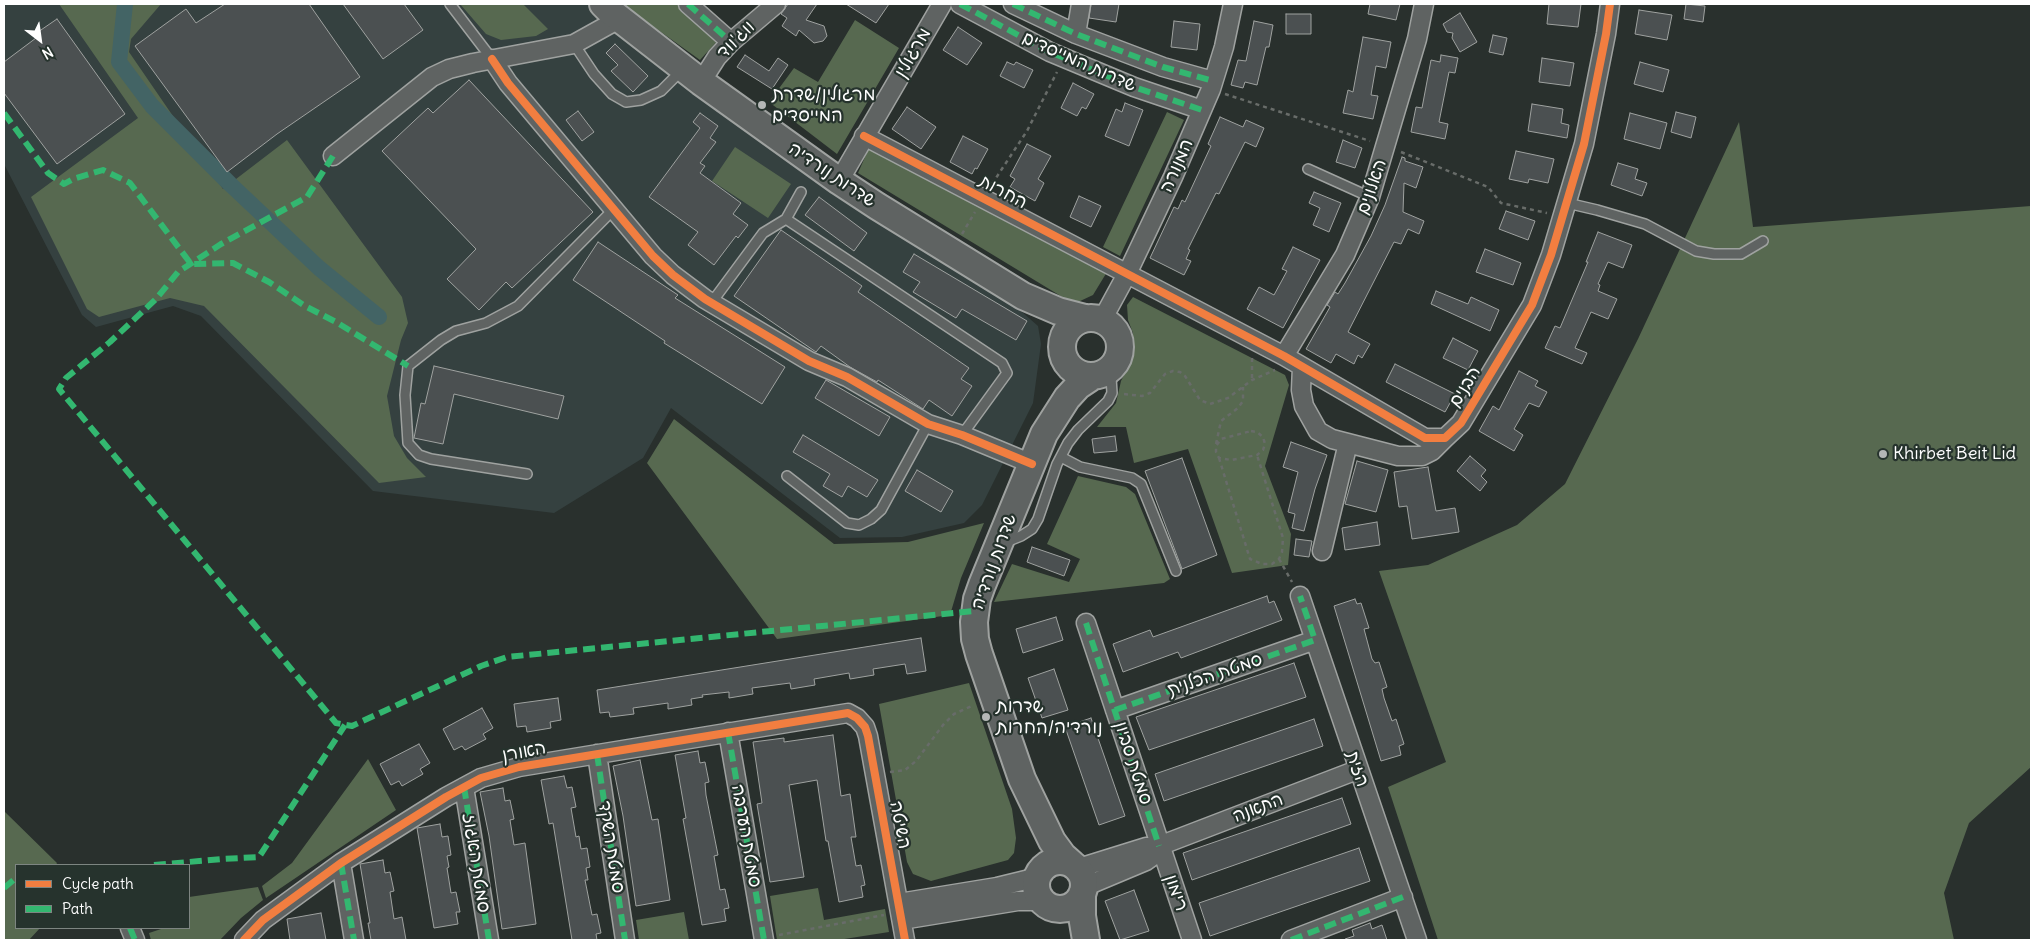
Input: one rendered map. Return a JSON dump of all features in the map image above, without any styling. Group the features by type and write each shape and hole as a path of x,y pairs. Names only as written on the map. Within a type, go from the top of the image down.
{"street":[{"path":"688,4 731,42"},
{"name":"ווג'ווד","path":"692,75 717,57 731,42 776,4"},
{"name":"מרגולין","path":"838,180 942,4"},
{"name":"שדרות המייסדים","path":"960,4 1064,58 1134,88 1202,110"},
{"name":"שדרות המייסדים","path":"1013,4 1076,34 1163,67 1213,81"},
{"path":"1076,34 1081,4"},
{"name":"המנורה","path":"1094,319 1127,274 1173,177 1213,81 1224,47 1233,4"},
{"name":"האלונים","path":"1284,356 1345,255 1370,197 1417,39 1424,4"},
{"name":"הבנים","path":"1302,366 1301,390 1304,406 1318,431 1332,439 1398,456 1422,456 1432,451 1461,424 1532,305 1567,203 1584,144 1606,34 1610,4"},
{"path":"333,156 432,77 449,69 492,59 574,44 611,11"},
{"name":"שדרות נורדיה","path":"611,11 692,75 838,180 1023,296 1052,320 1062,347 1044,434 977,599 974,622 977,646 1022,779 1052,841 1078,878"},
{"path":"492,59 508,83 653,256 674,275 712,302 809,361 847,377 928,424 962,435 1032,464"},
{"name":"החרות","path":"864,136 1127,274"},
{"path":"1127,274 1284,356 1425,438 1445,438"},
{"name":"שדרות נורדיה","path":"1023,296 1058,311 1094,319"},
{"path":"1094,319 1116,332 1120,340 1118,359 1106,378 1079,374 1071,369 1065,361 1062,347 1065,333 1070,326 1094,319"},
{"name":"שדרות נורדיה","path":"1044,434 1067,398 1078,386 1106,378"},
{"path":"1322,551 1348,443"},
{"name":"הזית","path":"1300,596 1417,940"},
{"name":"סמטת סביון","path":"1086,623 1160,846"},
{"name":"סמטת הכלנית","path":"1116,710 1315,640"},
{"name":"האורן","path":"244,940 263,920 341,862 464,786 504,770 837,714 848,713 857,718"},
{"name":"השיטה","path":"857,718 865,727 868,736 905,940"},
{"name":"סמטת הערבה","path":"728,732 764,939"},
{"name":"סמטת השקד","path":"597,754 625,940"},
{"name":"התאנה","path":"1078,878 1146,861 1153,856 1160,846 1358,770"},
{"name":"שדרות נורדיה","path":"1022,779 1044,890 1071,940"},
{"name":"סמטת האגוז","path":"464,786 488,940"},
{"name":"רימון","path":"1160,846 1192,940"},
{"path":"341,862 354,940"},
{"path":"1044,890 1045,867 1057,862 1078,878 1086,940"},
{"path":"900,912 997,887 1044,890 1068,908 1074,904 1078,878"},
{"path":"900,912 1018,901 1044,890"},
{"path":"1291,940 1403,897"}],"lane":[{"path":"450,4 492,59"},
{"path":"574,44 594,74 612,94 626,102 641,100 692,75"},
{"path":"1308,169 1370,197"},
{"path":"712,302 763,233 786,219 801,192"},
{"path":"1567,203 1645,224 1696,251 1714,254 1741,254 1763,241"},
{"path":"527,474 431,459 419,455 408,443 405,395 408,366 441,340 456,331 486,323 518,306 614,209"},
{"path":"786,219 1002,363 1007,373 962,435"},
{"path":"998,544 1021,536 1032,529 1038,519 1060,457 1078,430 1108,401 1106,378"},
{"path":"787,476 847,523 859,525 871,519 881,510 928,424"},
{"path":"1060,457 1080,467 1132,478 1141,484 1176,571"}],"path":[{"path":"952,252 983,198 1026,131 1064,58"},
{"path":"1252,339 1252,380"},
{"path":"1106,378 1142,396 1150,393 1165,374 1172,371 1180,372 1185,376 1200,400 1210,404 1228,398 1252,380 1271,370 1302,366"},
{"path":"1243,387 1243,401 1238,408 1221,421 1216,452 1250,559 1262,564 1272,564 1279,559 1282,552 1282,538 1257,455"},
{"path":"1216,446 1221,439 1227,436 1251,431 1257,432 1263,437 1265,444 1263,450 1257,455 1231,460 1219,458"},
{"path":"1279,559 1300,596"},
{"path":"875,773 905,770 916,761 943,725 954,714 993,696"},
{"path":"764,939 900,912"}],"shaded area":[{"path":"4,4 594,4 700,96 1022,312 1038,326 1041,344 1033,403 982,505 964,523 902,537 840,538 671,408 643,458 554,513 373,491 201,316 173,306 96,327 82,315 4,164"}],"green space":[{"path":"59,4 161,4 131,39 129,52 223,189 287,140 402,297 408,323 401,340 387,396 394,436 407,458 426,477 379,483 204,306 170,298 99,317 87,309 31,197 138,118"},
{"path":"460,4 523,4 548,29 536,36 501,40 486,34"},
{"path":"622,4 680,4 719,39 700,60"},
{"path":"855,20 899,48 837,154 769,102 794,68 818,82"},
{"path":"1167,112 1184,120 1120,256 1103,247"},
{"path":"1739,122 1753,227 2031,206 2031,767 1969,823 1944,893 1954,940 1438,940 1388,787 1446,762 1379,571 1428,565 1517,525 1565,484 1638,339"},
{"path":"735,147 791,184 768,218 712,181"},
{"path":"869,148 1107,272 1093,295 1078,302 1064,298 858,173"},
{"path":"1133,297 1285,375 1289,385 1265,466 1291,534 1288,565 1232,573 1188,449 1134,463 1126,427 1097,427 1116,403 1121,381 1130,363 1133,333 1128,320 1127,305"},
{"path":"674,419 834,544 908,542 984,523 961,578 950,615 777,639 647,463"},
{"path":"1078,476 1126,487 1135,494 1170,579 1164,583 994,602 1012,564 1069,582 1080,559 1047,544"},
{"path":"969,683 1012,809 1016,838 1014,853 1008,860 931,881 913,874 907,862 879,704"},
{"path":"368,759 396,810 266,898 262,886 292,863"},
{"path":"4,811 57,863 15,864 15,929 39,929 29,940 4,940"},
{"path":"258,887 263,900 241,918 220,940 151,940 149,933 161,929 190,929 190,897"},
{"path":"818,888 824,920 885,909 889,932 838,940 777,940 770,896"},
{"path":"684,912 689,940 639,940 636,920"}],"building":[{"path":"225,4 309,4 360,77 277,134 227,172 135,46 186,9 196,23"},
{"path":"343,4 404,4 423,30 383,59"},
{"path":"788,4 817,4 806,20 824,26 827,36 823,41 814,43 799,30 796,36 782,26 787,18 781,14"},
{"path":"846,4 889,4 876,23"},
{"path":"1091,4 1119,4 1116,22 1089,18"},
{"path":"1370,4 1400,4 1396,20 1368,14"},
{"path":"1549,4 1581,4 1578,27 1547,24"},
{"path":"1686,4 1705,6 1703,22 1684,19"},
{"path":"1639,10 1672,15 1667,40 1635,34"},
{"path":"1460,13 1477,42 1460,52 1452,38 1453,33 1447,32 1443,24"},
{"path":"1286,14 1311,14 1311,34 1286,34"},
{"path":"57,19 125,114 57,164 4,93 4,62 40,35 38,32"},
{"path":"1174,21 1200,24 1197,50 1171,47"},
{"path":"1254,21 1273,25 1269,47 1266,47 1257,85 1245,82 1243,88 1231,85 1238,60 1246,61"},
{"path":"958,27 982,43 967,65 943,50"},
{"path":"1493,35 1507,38 1503,55 1489,52"},
{"path":"1363,37 1391,42 1386,68 1376,66 1371,95 1378,96 1373,119 1343,113 1348,90 1353,92"},
{"path":"615,44 648,76 633,92 611,71 618,65 606,53"},
{"path":"745,55 769,71 778,58 788,65 772,89 737,67"},
{"path":"1441,55 1458,58 1455,73 1449,72 1439,122 1448,124 1445,139 1411,132 1416,107 1422,108 1431,60 1440,62"},
{"path":"1542,58 1574,63 1570,86 1539,82"},
{"path":"1007,62 1014,65 1016,62 1033,70 1024,88 1000,76"},
{"path":"1640,62 1669,70 1663,92 1634,84"},
{"path":"469,80 593,212 512,288 506,282 479,310 447,279 476,249 382,151 428,108 433,113"},
{"path":"1073,83 1094,94 1086,109 1082,107 1077,116 1061,108"},
{"path":"1125,103 1143,110 1129,146 1105,136 1116,109 1122,112"},
{"path":"1532,104 1563,109 1561,123 1569,125 1567,138 1528,131"},
{"path":"907,107 936,127 921,149 892,129"},
{"path":"578,111 594,132 582,141 566,120"},
{"path":"1676,112 1696,117 1691,138 1671,132"},
{"path":"700,113 718,126 710,138 716,142 700,163 705,166 700,173 741,203 733,214 748,225 738,238 736,236 714,265 688,245 698,232 649,197 700,128 693,122"},
{"path":"1630,113 1667,123 1660,149 1624,139"},
{"path":"1220,117 1243,127 1246,120 1264,128 1256,147 1245,142 1219,194 1216,193 1188,249 1190,250 1186,259 1191,261 1184,275 1150,258 1174,207 1178,209 1182,200 1185,202 1211,146 1208,144"},
{"path":"963,136 988,149 977,169 975,168 972,174 950,162"},
{"path":"1343,140 1362,148 1355,168 1336,162"},
{"path":"1027,144 1051,156 1038,179 1044,183 1035,201 1010,187 1015,179 1010,176"},
{"path":"1516,151 1554,159 1548,183 1529,179 1528,183 1509,179"},
{"path":"1402,157 1405,158 1405,161 1423,167 1416,188 1404,183 1403,212 1424,221 1419,234 1408,229 1401,244 1394,242 1348,332 1370,344 1362,358 1358,355 1354,364 1336,354 1331,363 1306,349 1330,307 1327,305 1335,292 1338,294 1371,236 1385,205"},
{"path":"1618,163 1638,169 1635,179 1647,183 1642,196 1611,185"},
{"path":"1314,192 1341,203 1329,232 1313,225 1320,208 1309,203"},
{"path":"1079,196 1101,206 1091,227 1070,217"},
{"path":"819,197 867,233 854,251 805,215"},
{"path":"1506,211 1535,221 1528,240 1499,229"},
{"path":"781,230 862,286 858,292 969,368 961,379 972,386 952,416 929,400 923,409 878,380 877,382 850,367 821,346 816,352 734,296"},
{"path":"1598,232 1632,245 1623,268 1608,262 1598,284 1600,285 1598,291 1617,299 1608,319 1591,312 1575,348 1587,353 1582,364 1545,348 1555,326 1560,328 1588,262 1586,262"},
{"path":"598,242 678,295 675,298 785,367 762,404 664,343 665,341 573,280"},
{"path":"1293,247 1320,260 1283,328 1247,309 1259,287 1274,295 1287,271 1282,269"},
{"path":"1485,249 1521,263 1513,285 1476,272"},
{"path":"914,254 1027,321 1016,340 962,309 956,318 913,292 920,282 903,272"},
{"path":"1436,291 1468,304 1471,297 1499,310 1490,331 1431,304"},
{"path":"1453,338 1478,351 1468,370 1443,358"},
{"path":"1395,364 1455,394 1445,412 1386,382"},
{"path":"434,366 564,396 558,419 454,394 443,444 414,438 421,403 425,404"},
{"path":"1519,371 1538,381 1535,386 1547,392 1539,407 1529,403 1514,429 1523,435 1514,451 1479,431 1493,406 1499,410"},
{"path":"826,380 890,417 879,436 815,398"},
{"path":"803,435 878,480 867,497 848,486 842,497 823,486 830,474 793,452"},
{"path":"1115,436 1117,451 1094,453 1092,439"},
{"path":"1291,442 1327,455 1315,489 1304,531 1292,528 1295,514 1288,512 1298,472 1283,467"},
{"path":"1470,456 1486,470 1481,476 1487,482 1480,491 1457,471"},
{"path":"1182,458 1217,555 1182,569 1145,471"},
{"path":"1357,461 1388,470 1376,512 1345,504"},
{"path":"1428,467 1436,511 1455,508 1459,532 1412,539 1407,506 1399,507 1394,472"},
{"path":"917,470 953,491 941,512 905,491"},
{"path":"1377,522 1380,545 1345,550 1342,528"},
{"path":"1296,539 1312,541 1309,557 1294,555"},
{"path":"1032,547 1070,560 1064,576 1027,562"},
{"path":"1267,596 1269,603 1274,601 1282,620 1181,658 1178,652 1123,672 1113,644 1150,630 1153,637"},
{"path":"1355,599 1357,604 1361,603 1369,628 1364,629 1372,659 1375,663 1379,662 1387,687 1382,689 1384,698 1392,721 1396,719 1404,744 1399,746 1401,755 1381,761 1334,606"},
{"path":"1056,617 1063,640 1023,653 1016,629"},
{"path":"921,638 926,671 907,674 905,664 873,669 874,675 850,679 849,673 814,679 815,685 791,689 790,683 752,688 753,694 729,698 729,692 702,695 703,697 691,699 692,705 668,709 668,703 633,708 634,714 610,717 609,712 600,713 597,690"},
{"path":"1294,663 1306,697 1149,750 1136,717"},
{"path":"1054,669 1068,710 1042,718 1028,678"},
{"path":"558,698 561,720 550,722 551,728 527,732 526,726 517,727 514,704"},
{"path":"482,708 493,728 483,734 486,739 465,750 462,746 454,750 443,729"},
{"path":"1091,718 1125,816 1099,825 1065,727"},
{"path":"1314,719 1323,746 1164,801 1155,774"},
{"path":"833,735 841,796 850,794 856,837 851,837 856,866 861,865 865,885 861,886 863,897 839,902 828,841 826,841 817,780 789,785 804,877 770,882 757,804 762,803 753,742 784,738 784,742"},
{"path":"419,744 430,763 420,769 423,774 402,786 399,781 391,785 380,764"},
{"path":"698,751 700,763 705,762 709,782 705,783 706,795 718,855 714,856 720,890 725,889 729,908 724,909 726,921 702,925 683,819 686,818 675,755"},
{"path":"640,760 652,820 658,819 670,900 636,906 623,816 613,766"},
{"path":"564,776 567,788 572,787 576,807 571,808 576,837 579,836 581,849 587,848 590,867 586,868 588,880 585,880 592,915 597,914 601,933 596,934 597,940 572,940 553,823 549,824 541,780"},
{"path":"503,788 505,801 510,800 514,819 510,820 514,845 525,843 536,924 502,929 489,836 480,792"},
{"path":"1342,798 1351,824 1192,880 1183,853"},
{"path":"440,824 442,837 448,836 451,855 447,856 449,867 447,868 451,893 456,892 460,912 456,912 458,924 434,928 417,828"},
{"path":"1359,848 1370,881 1210,936 1199,903"},
{"path":"383,860 385,873 390,872 394,891 390,892 394,919 402,917 406,940 371,940 360,864"},
{"path":"1134,890 1149,931 1120,940 1105,901"},
{"path":"321,913 326,940 290,940 287,919"},
{"path":"1370,923 1372,929 1382,925 1387,940 1345,940 1354,936 1352,930"}],"waterway":[{"path":"125,4 119,62 152,106 230,184 319,268 379,317"}],"marked path":[{"path":"688,4 731,42"},
{"path":"960,4 1050,52 1134,87 1202,110"},
{"path":"1013,4 1076,34 1163,67 1213,81"},
{"path":"4,113 48,173 64,184 73,179 103,170 130,183 191,264 233,263 269,282 305,306 336,322 408,366"},
{"path":"333,156 307,197 221,244 178,272 156,299 110,342 66,378 59,389 336,723 352,726 481,666 507,657 974,611"},
{"path":"1115,710 1315,640 1300,596"},
{"path":"1086,623 1159,846"},
{"path":"166,864 259,857 345,725"},
{"path":"728,732 764,940"},
{"path":"597,754 625,940"},
{"path":"464,787 489,940"},
{"path":"341,863 354,940"},
{"path":"4,888 15,879"},
{"path":"1291,940 1403,897"},
{"path":"130,929 135,940"}],"cycle path":[{"path":"864,136 1284,356 1425,438 1445,438 1461,423 1532,305 1551,255 1584,144 1606,34 1610,4"},
{"path":"492,59 508,83 653,256 673,275 705,299 809,361 847,377 928,424 962,435 1032,464"},
{"path":"244,940 263,920 341,863 446,797 481,778 519,767 848,713 857,718 865,727 868,736 905,940"}],"place":[{"name":"מרגולין/שדרת המייסדים","path":"762,105"},
{"name":"Khirbet Beit Lid","path":"1883,454"},
{"name":"שדרות נורדיה/החרות","path":"986,717"}]}
